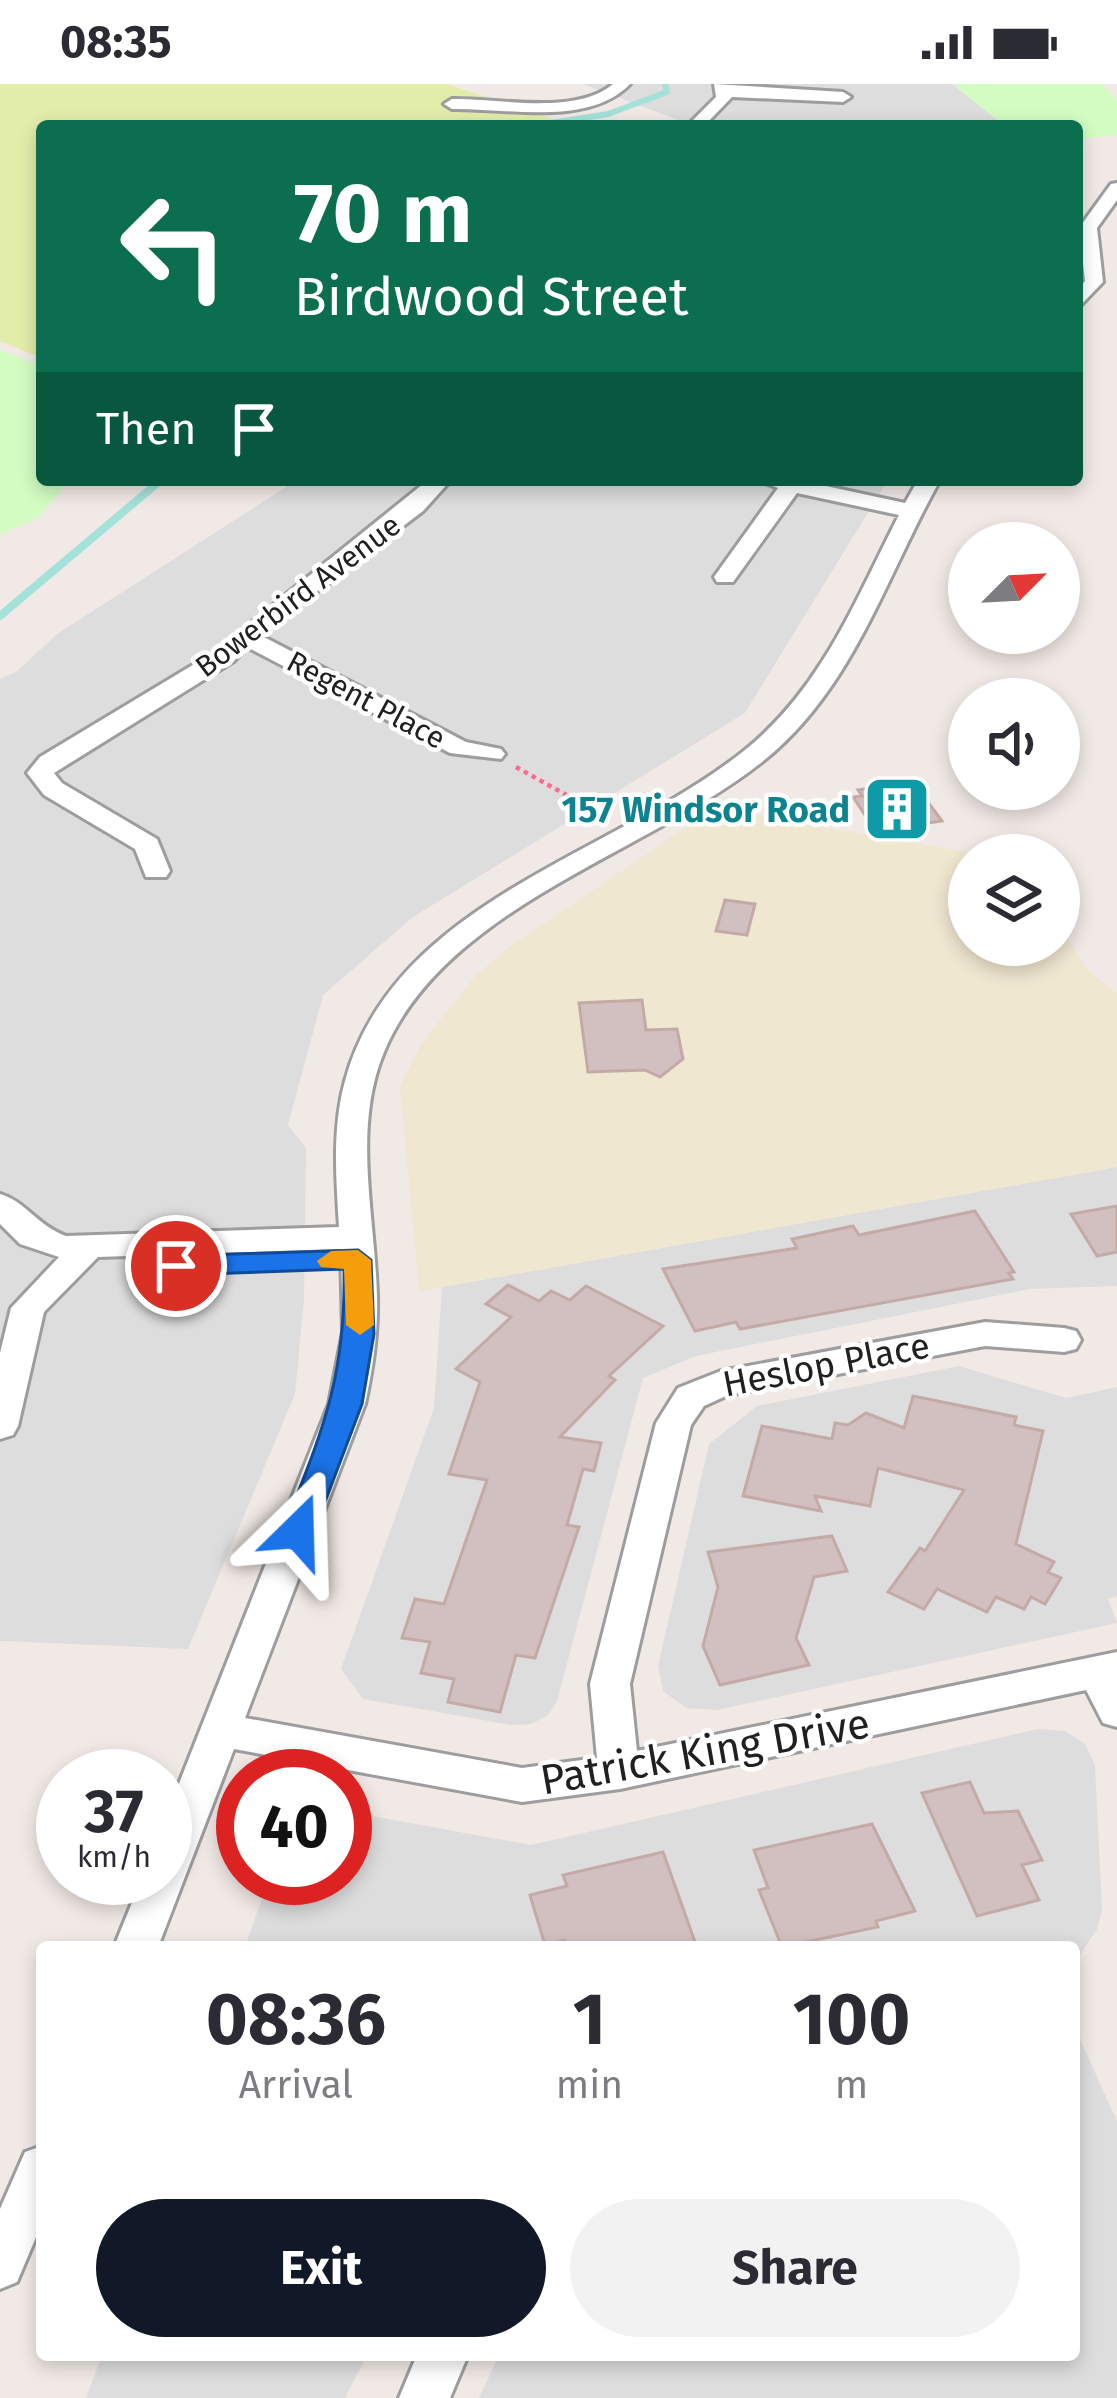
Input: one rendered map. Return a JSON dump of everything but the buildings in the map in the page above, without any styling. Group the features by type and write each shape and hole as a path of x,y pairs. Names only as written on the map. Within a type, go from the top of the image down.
{"street":[{"path":"452,104 585,102 614,93 622,84"},
{"path":"700,120 724,88 842,97"},
{"path":"1083,296 1094,282 1088,228 1108,209 1117,188"},
{"name":"Bowerbird Avenue","path":"156,871 147,845 53,789 40,773 66,749 225,656 434,486"},
{"path":"724,578 778,486"},
{"path":"793,486 910,512"},
{"path":"192,1802 347,1404 360,1334 352,1129 371,1046 412,982 446,948 745,761 801,712 835,662 925,486"},
{"name":"Regent Place","path":"244,636 460,748 492,754"},
{"path":"0,1205 21,1228 69,1252 86,1269 357,1249"},
{"path":"0,1426 28,1308 69,1252"},
{"name":"Heslop Place","path":"620,1772 610,1684 674,1423 691,1397 721,1384 967,1336 1064,1340"},
{"path":"1107,1670 1117,1711"},
{"name":"Patrick King Drive","path":"220,1730 522,1785 620,1772 1107,1670"},
{"path":"138,1941 152,1905"},
{"path":"0,2265 36,2182"},
{"path":"424,2398 439,2361"}],"path":[{"path":"492,754 613,820"}],"shaded area":[{"path":"583,84 952,84 997,120 678,120"},
{"path":"288,486 884,486 745,713 413,917 323,995 288,1125 306,1148 304,1299 295,1394 188,1649 0,1641 0,679 16,672 57,634"},
{"path":"715,808 948,849 948,966 1080,966 1080,957 1090,972 1117,993 1117,1167 419,1291 400,1086 421,1044 476,975 513,944"},
{"path":"1117,1167 1117,1286 1030,1289 696,1356 643,1378 557,1701 548,1715 531,1724 511,1725 363,1699 341,1669 434,1408 442,1287"},
{"path":"959,1366 1066,1398 1117,1387 1117,1596 1108,1599 1117,1623 717,1710 686,1708 663,1691 658,1666 709,1444 757,1406"},
{"path":"1038,1729 1065,1731 1085,1744 1095,1765 1102,1911 1080,1955 1080,1941 247,1941 260,1905 372,1905 372,1816 531,1845"},
{"path":"1080,2039 1117,2121 1117,2398 479,2398 496,2361 1080,2361"},
{"path":"100,2361 364,2361 345,2398 86,2398"}],"green space":[{"path":"0,84 447,84 556,120 36,120 36,356 0,341"},
{"path":"953,84 1103,84 1117,101 1117,135 1083,138 1083,120 998,120"},
{"path":"0,350 36,364 36,486 65,486 38,518 0,534"}],"waterway":[{"path":"570,120 608,114 667,92 665,84"},
{"path":"0,616 154,486"}],"slow traffic":[{"path":"331,1261 358,1260 360,1325"}],"place":[{"name":"157 Windsor Road","path":"897,809"}],"route":[{"path":"176,1266 358,1260 360,1334 355,1371 298,1531"}]}
